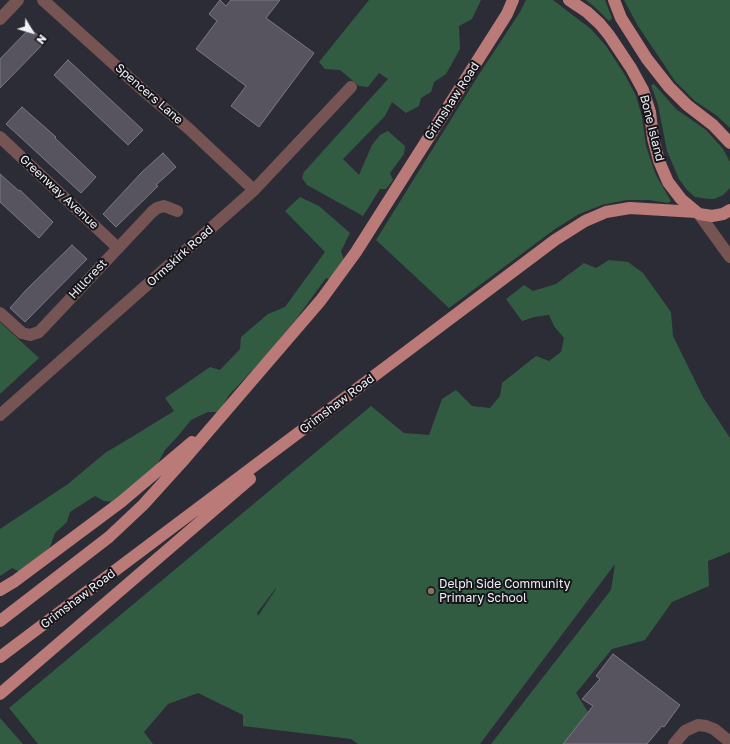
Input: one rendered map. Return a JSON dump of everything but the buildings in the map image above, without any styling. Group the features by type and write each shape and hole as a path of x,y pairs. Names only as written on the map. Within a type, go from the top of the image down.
{"main road":[{"name":"Grimshaw Road","path":"0,621 109,537 143,505 221,417 321,300 356,252 507,14 513,0"},
{"name":"Bone Island","path":"569,0 587,12 600,24 609,35 630,68 643,90 650,112 659,161 668,182 681,199 698,213"},
{"path":"614,0 621,18 647,59 669,87 730,143"},
{"name":"Grimshaw Road","path":"0,657 555,240 585,221 606,212 630,208 698,213"},
{"path":"698,213 712,216 723,214 730,210"},
{"path":"0,694 345,398"},
{"path":"0,590 121,502 221,417"}],"street":[{"path":"0,19 18,0"},
{"name":"Spencers Lane","path":"43,0 145,92 188,128 254,190"},
{"name":"Ormskirk Road","path":"0,415 254,190 351,87"},
{"name":"Greenway Avenue","path":"0,137 118,248"},
{"name":"Hillcrest","path":"0,313 22,333 30,335 39,332 158,208 164,206 177,211"},
{"path":"698,213 730,257"},
{"path":"674,744 685,731 698,725 714,729 730,742"}],"green space":[{"path":"369,0 481,0 472,19 459,26 460,49 446,74 434,82 431,92 421,98 419,106 406,113 392,102 385,116 343,159 359,175 372,145 380,135 388,131 405,146 404,154 390,173 393,180 386,189 380,189 363,216 307,185 302,178 304,172 388,79 379,73 368,87 359,86 340,70 325,69 319,62"},
{"path":"526,0 553,0 591,29 606,46 625,75 636,96 642,117 646,146 653,167 671,201 668,203 649,200 626,200 602,205 579,214 555,229 449,308 376,240 478,76 520,12"},
{"path":"586,0 605,0 612,18 609,21"},
{"path":"624,0 730,0 730,128 716,115 695,101 675,81 638,26"},
{"path":"654,84 676,109 706,130 723,149 730,162 730,188 723,195 714,199 695,197 687,190 679,179 667,151 658,105 651,85"},
{"path":"300,197 319,206 350,233 341,251 345,263 333,280 326,278 297,318 263,359 229,395 219,412 208,412 191,420 165,450 154,470 117,502 104,501 95,496 70,512 67,522 55,533 50,547 20,572 12,568 0,576 0,529 68,484 105,453 174,411 165,398 210,367 220,370 240,349 241,337 268,314 285,307 325,252 285,211"},
{"path":"609,260 628,262 643,273 671,312 673,336 703,397 730,438 730,552 708,561 709,586 672,602 645,640 612,649 576,693 588,712 563,744 491,744 611,590 615,564 480,744 358,744 351,739 243,726 243,715 198,693 168,704 144,732 153,744 38,744 9,708 371,406 404,433 429,435 442,399 456,390 472,406 490,408 500,396 502,383 536,356 549,361 561,352 564,338 554,326 549,315 534,317 522,321 506,299 524,285 533,291 556,284 584,263 596,268","holes":["276,589 258,616 257,613"]},
{"path":"0,322 39,358 0,394"},
{"path":"0,718 23,744 0,744"}],"place":[{"name":"Delph Side Community Primary School","path":"431,591"}]}
